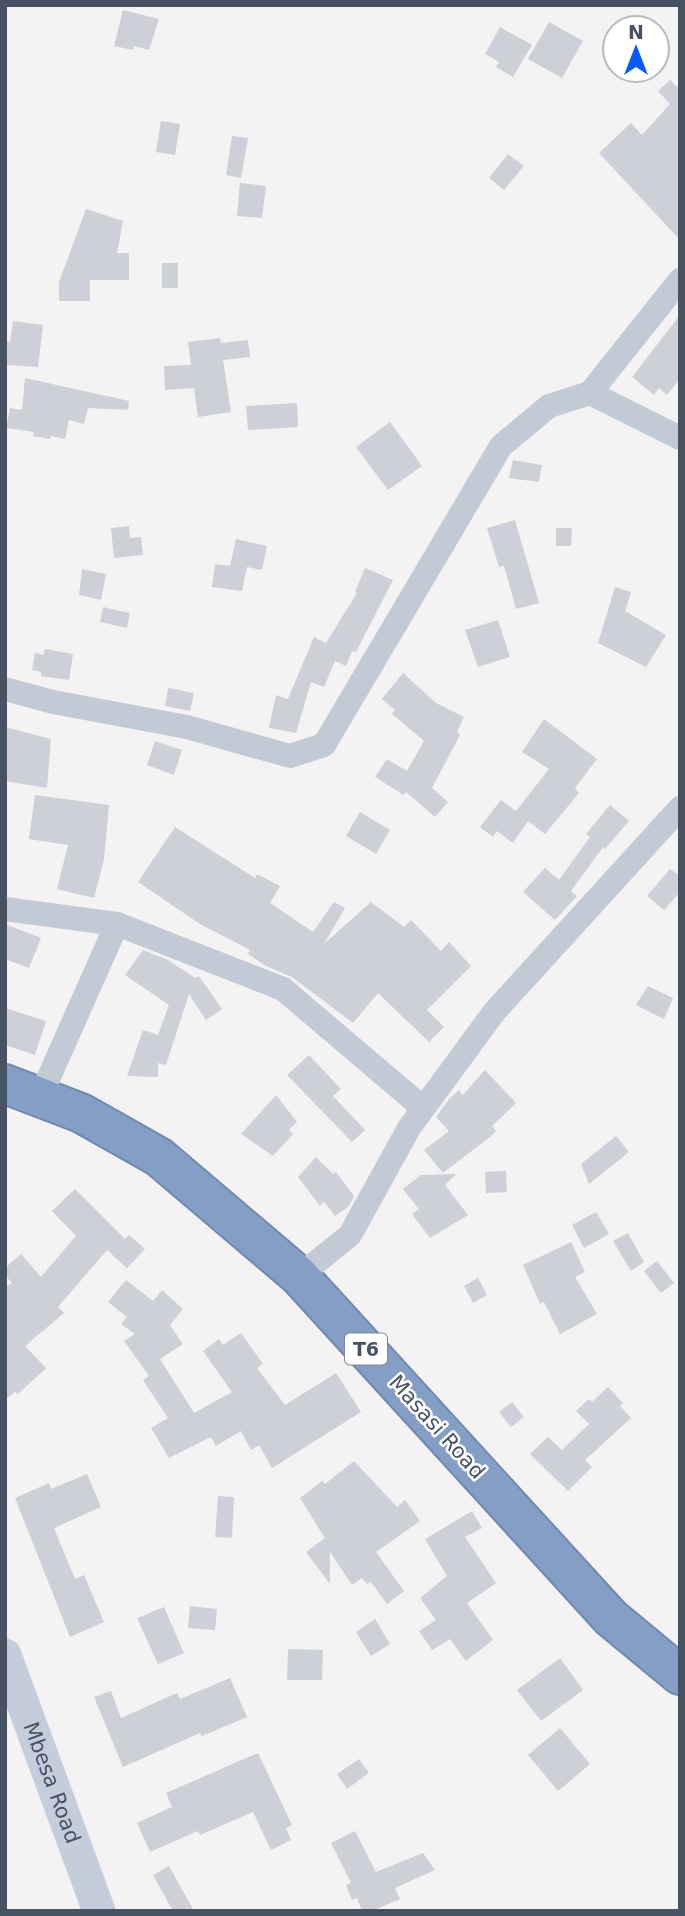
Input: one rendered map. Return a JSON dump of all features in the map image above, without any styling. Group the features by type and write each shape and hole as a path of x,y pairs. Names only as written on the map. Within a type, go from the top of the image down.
{"highway":[{"name":"Masasi Road","path":"23,1090 81,1113 159,1157 299,1276 611,1618 680,1675"}],"main road":[{"name":"Mbesa Road","path":"5,1655 99,1911"}],"street":[{"path":"5,689 53,702 187,727 290,756 324,746 501,446 549,406 590,393 680,280"},
{"path":"590,393 680,438"},
{"path":"299,1276 350,1235 409,1128 495,1011 680,808"},
{"path":"5,909 117,924 283,989 423,1108"},
{"path":"23,1090 117,924"}],"building":[{"path":"123,10 159,19 149,50 134,46 133,50 114,46"},
{"path":"549,22 583,41 562,78 528,59"},
{"path":"500,27 532,45 513,77 496,67 499,62 485,54"},
{"path":"671,81 680,90 680,240 599,153 631,123 642,135 670,104 658,91 666,84 671,84"},
{"path":"161,121 180,124 175,155 156,152"},
{"path":"232,136 248,138 241,178 226,175"},
{"path":"508,154 524,166 504,190 489,178"},
{"path":"240,183 266,186 262,218 237,216"},
{"path":"86,209 123,221 117,253 129,253 129,280 90,280 90,301 59,301 59,282"},
{"path":"162,263 178,263 178,288 162,288"},
{"path":"680,315 680,379 667,395 659,388 654,395 632,377"},
{"path":"13,321 43,325 38,367 5,365 5,342 10,342"},
{"path":"220,338 221,343 248,340 250,357 223,360 231,412 198,417 194,388 165,390 164,366 191,365 188,342"},
{"path":"25,378 129,401 128,410 88,408 84,424 69,420 65,439 33,436 34,432 6,428 10,408 22,410"},
{"path":"297,403 298,427 248,430 246,406"},
{"path":"390,422 422,466 388,490 356,447"},
{"path":"513,460 542,465 539,482 509,478"},
{"path":"515,520 539,603 516,609 504,566 499,567 487,528"},
{"path":"129,526 130,538 141,537 143,555 114,558 111,528"},
{"path":"556,528 572,528 571,546 556,546"},
{"path":"236,539 267,546 262,570 247,567 242,591 212,587 215,564 230,566"},
{"path":"365,568 393,580 356,652 352,651 346,666 335,661 324,687 311,682 296,733 269,728 276,695 288,699 314,637 326,643 357,593 355,592"},
{"path":"82,569 106,574 101,600 79,595"},
{"path":"615,587 631,592 625,611 666,635 646,667 598,643"},
{"path":"103,607 130,613 127,628 100,622"},
{"path":"498,620 510,657 478,667 465,630"},
{"path":"45,649 73,654 69,680 41,676 41,672 32,670 35,653 44,655"},
{"path":"403,673 436,703 464,717 457,732 460,735 432,788 448,802 435,817 406,792 404,795 375,777 387,759 407,771 424,741 392,714 395,710 382,699"},
{"path":"168,688 194,693 190,711 165,706"},
{"path":"544,719 597,759 575,788 579,793 545,834 528,821 513,843 497,831 493,837 480,827 501,800 516,811 549,769 522,752"},
{"path":"5,727 51,739 47,788 5,781"},
{"path":"155,741 182,750 174,775 147,765"},
{"path":"35,795 109,805 104,859 94,898 57,889 68,845 29,839"},
{"path":"610,805 629,821 605,849 603,847 571,891 577,896 555,920 523,892 545,868 559,880 590,837 586,834"},
{"path":"360,812 390,830 376,854 346,836"},
{"path":"175,827 255,878 257,874 280,886 270,903 313,932 334,902 345,908 324,944 371,902 404,927 411,920 441,951 449,942 471,966 427,1010 444,1027 429,1042 378,993 353,1023 292,977 266,966 248,954 250,950 200,924 138,882"},
{"path":"670,869 680,876 680,892 664,910 647,896"},
{"path":"5,924 41,938 29,968 5,959"},
{"path":"143,950 168,960 195,978 199,976 222,1009 206,1020 189,994 166,1065 158,1063 158,1077 127,1076 143,1030 158,1035 169,1005 125,975"},
{"path":"648,986 673,998 664,1019 636,1005"},
{"path":"5,1008 46,1021 35,1055 5,1045"},
{"path":"309,1055 341,1089 333,1096 365,1130 352,1142 287,1075"},
{"path":"485,1070 516,1103 492,1126 496,1131 490,1137 443,1173 424,1150 449,1131 436,1117 449,1099 459,1090 463,1095"},
{"path":"276,1095 297,1122 289,1130 293,1134 273,1156 241,1134"},
{"path":"616,1136 629,1152 589,1184 581,1164"},
{"path":"316,1157 333,1174 336,1172 354,1196 349,1206 335,1216 324,1202 320,1206 298,1177"},
{"path":"506,1171 507,1192 486,1193 485,1172"},
{"path":"456,1174 445,1185 468,1215 430,1238 412,1214 419,1209 403,1189 421,1175"},
{"path":"75,1189 125,1239 129,1235 145,1249 127,1268 107,1250 58,1307 64,1313 25,1346 46,1368 18,1394 15,1392 5,1400 5,1288 12,1283 5,1275 5,1268 21,1254 41,1277 76,1236 52,1211"},
{"path":"596,1212 609,1234 584,1248 572,1225"},
{"path":"628,1233 644,1262 631,1271 613,1241"},
{"path":"571,1242 585,1272 575,1277 597,1314 560,1334 544,1302 540,1304 523,1265"},
{"path":"657,1261 674,1283 661,1293 644,1271"},
{"path":"478,1278 487,1295 473,1303 464,1286"},
{"path":"126,1280 153,1301 162,1290 183,1309 170,1325 183,1344 160,1359 194,1413 232,1392 203,1351 219,1339 223,1345 241,1333 263,1364 257,1368 285,1405 336,1373 361,1412 272,1468 259,1445 251,1450 241,1431 216,1446 211,1437 169,1458 151,1428 168,1418 143,1380 149,1376 124,1341 135,1334 121,1324 127,1317 108,1302"},
{"path":"608,1387 623,1403 620,1406 631,1418 585,1460 592,1467 568,1491 530,1454 548,1437 562,1450 589,1424 576,1411 589,1399 592,1402"},
{"path":"512,1402 524,1417 511,1427 499,1412"},
{"path":"354,1461 397,1507 405,1500 420,1521 376,1552 404,1591 387,1604 371,1582 367,1584 362,1578 352,1585 330,1552 330,1584 306,1552 325,1538 300,1498 322,1481 325,1484"},
{"path":"87,1474 101,1507 54,1528 75,1579 84,1575 104,1622 70,1637 15,1498 49,1483 51,1489"},
{"path":"218,1496 234,1497 232,1538 215,1537"},
{"path":"472,1511 482,1528 465,1537 496,1583 467,1603 493,1640 466,1661 450,1639 432,1650 419,1631 436,1620 420,1598 447,1576 425,1539"},
{"path":"190,1606 217,1609 215,1630 188,1628"},
{"path":"164,1607 184,1653 158,1664 137,1618"},
{"path":"375,1619 390,1644 371,1656 356,1632"},
{"path":"288,1649 323,1650 322,1680 287,1680"},
{"path":"560,1658 583,1690 541,1721 517,1690"},
{"path":"230,1678 247,1717 202,1736 200,1733 123,1767 94,1697 111,1691 121,1718 177,1693 180,1699"},
{"path":"560,1728 590,1764 558,1791 528,1755"},
{"path":"258,1753 292,1825 286,1828 291,1840 271,1850 253,1812 200,1835 198,1831 150,1852 137,1823 172,1807 166,1793"},
{"path":"359,1759 369,1773 347,1789 337,1774"},
{"path":"355,1831 376,1872 423,1853 435,1870 395,1888 400,1899 372,1911 362,1911 357,1898 352,1900 346,1885 351,1883 331,1843"},
{"path":"169,1866 194,1911 173,1911 153,1875"}]}
